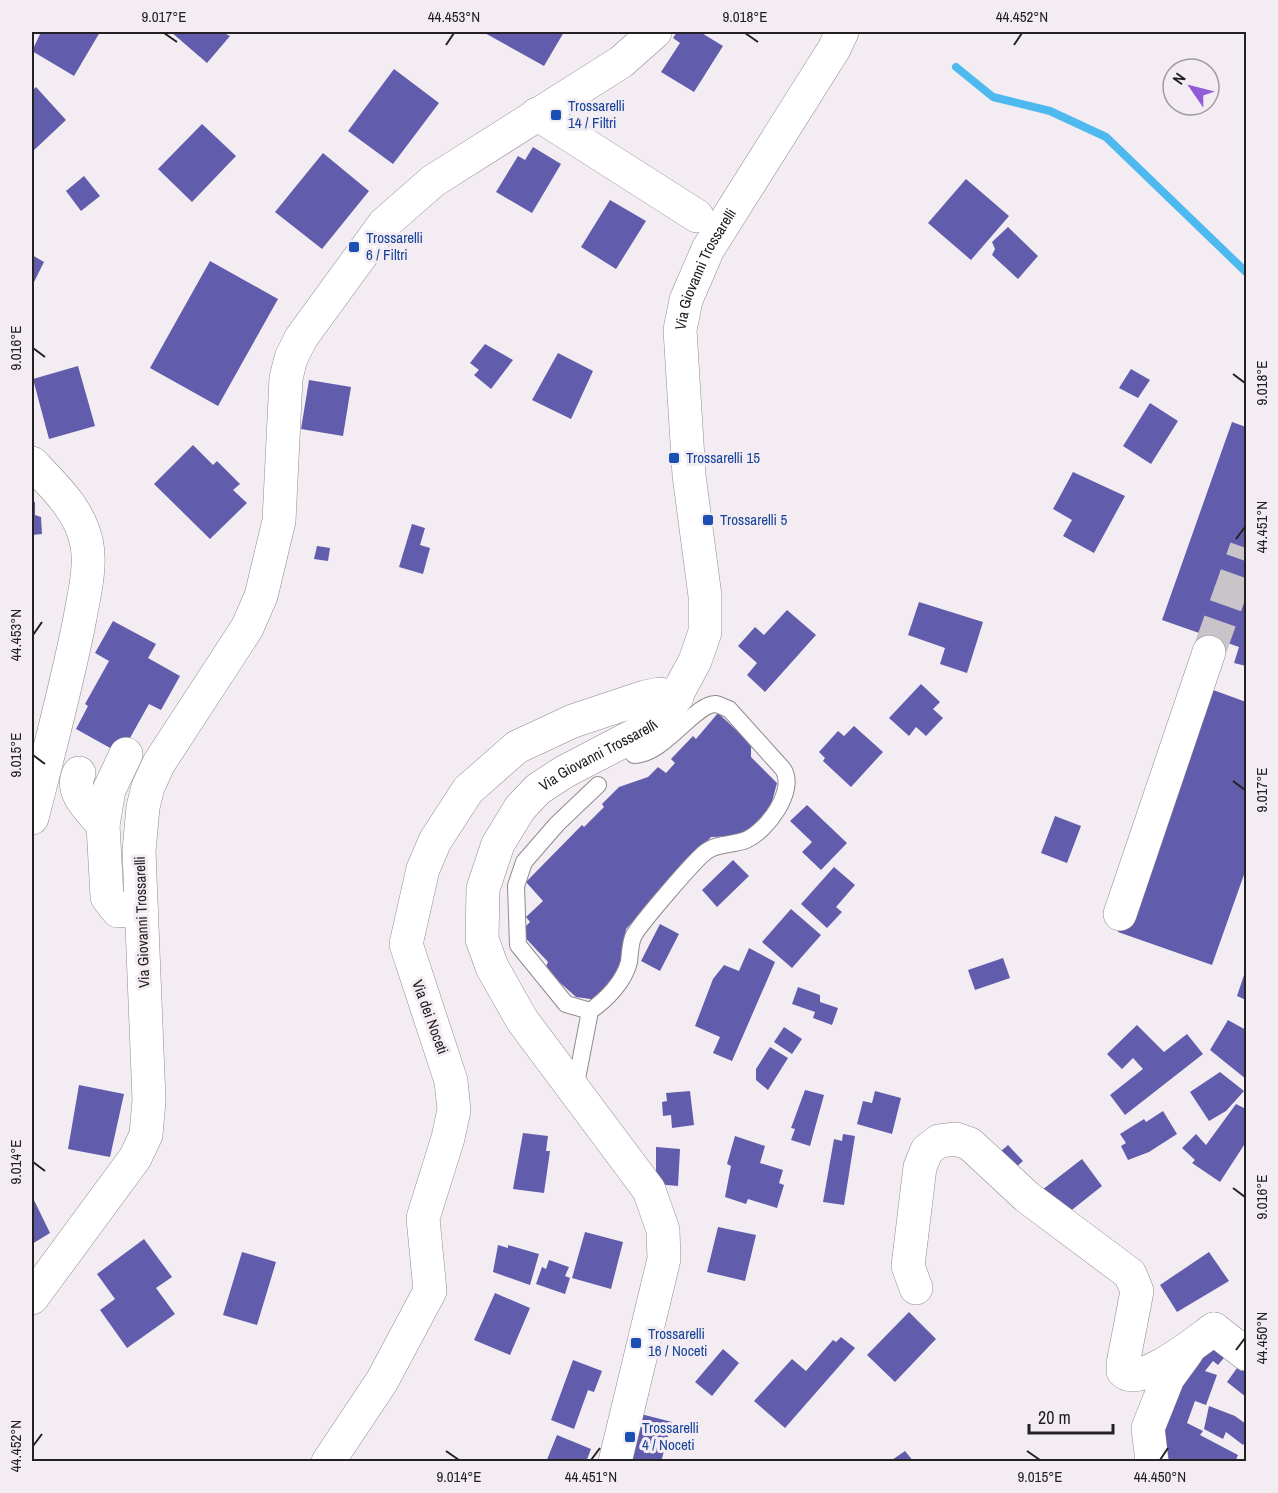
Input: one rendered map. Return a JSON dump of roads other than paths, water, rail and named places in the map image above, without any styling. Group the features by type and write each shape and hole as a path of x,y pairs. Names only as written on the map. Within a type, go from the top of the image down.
{"street":[{"name":"Via Giovanni Trossarelli","path":"32,1298 135,1158 146,1135 149,1100 139,851 148,787 159,763 248,628 261,596 271,564 279,520 286,378 291,358 326,301 384,224 433,181 621,62 655,32"},
{"name":"Via Giovanni Trossarelli","path":"615,1461 664,1259 663,1230 649,1190 522,1020 492,967 482,939 483,889 498,844 520,808 538,789 564,772 652,726 677,697 700,647 706,617 689,475 681,358 680,330 686,300 708,249 834,49 842,32"},
{"path":"537,114 698,216"},
{"path":"32,463 63,495 77,517 87,545 87,581 54,737 32,818"},
{"path":"1120,914 1209,652"},
{"name":"Via dei Noceti","path":"328,1461 411,1339 430,1291 423,1218 448,1138 454,1110 451,1081 406,944 423,869 435,841 468,790 517,747 573,721 645,697 659,694 677,697"},
{"path":"126,754 109,790 103,825 107,897 118,911 141,910"},
{"path":"79,773 76,781 77,793 103,825"},
{"path":"916,1288 908,1266 920,1167 927,1150 939,1141 956,1139 970,1144 1027,1197 1130,1274 1137,1291 1123,1364 1123,1371 1127,1375 1132,1377 1161,1366 1214,1329"},
{"path":"1214,1329 1246,1354"},
{"path":"1152,1461 1148,1428 1168,1378 1183,1355 1214,1329"}],"lane":[{"path":"575,1090 590,1011 601,1003 623,977 633,936 707,850 747,839 770,820 782,801 788,785 788,777 783,769 729,709 717,704 707,706 663,743 641,755 634,755 623,742"},
{"path":"590,1011 566,1004 518,945 516,886 524,862 556,824 598,785"}],"waterway":[{"path":"956,67 993,97 1050,111 1106,137 1246,272"}],"tunnel":[{"path":"1209,652 1246,548"}],"place":[{"name":"Trossarelli 14 / Filtri","path":"556,115"},
{"name":"Trossarelli 6 / Filtri","path":"354,247"},
{"name":"Trossarelli 15","path":"674,458"},
{"name":"Trossarelli 5","path":"708,520"},
{"name":"Trossarelli 16 / Noceti","path":"636,1343"},
{"name":"Trossarelli 4 / Noceti","path":"630,1437"}]}
